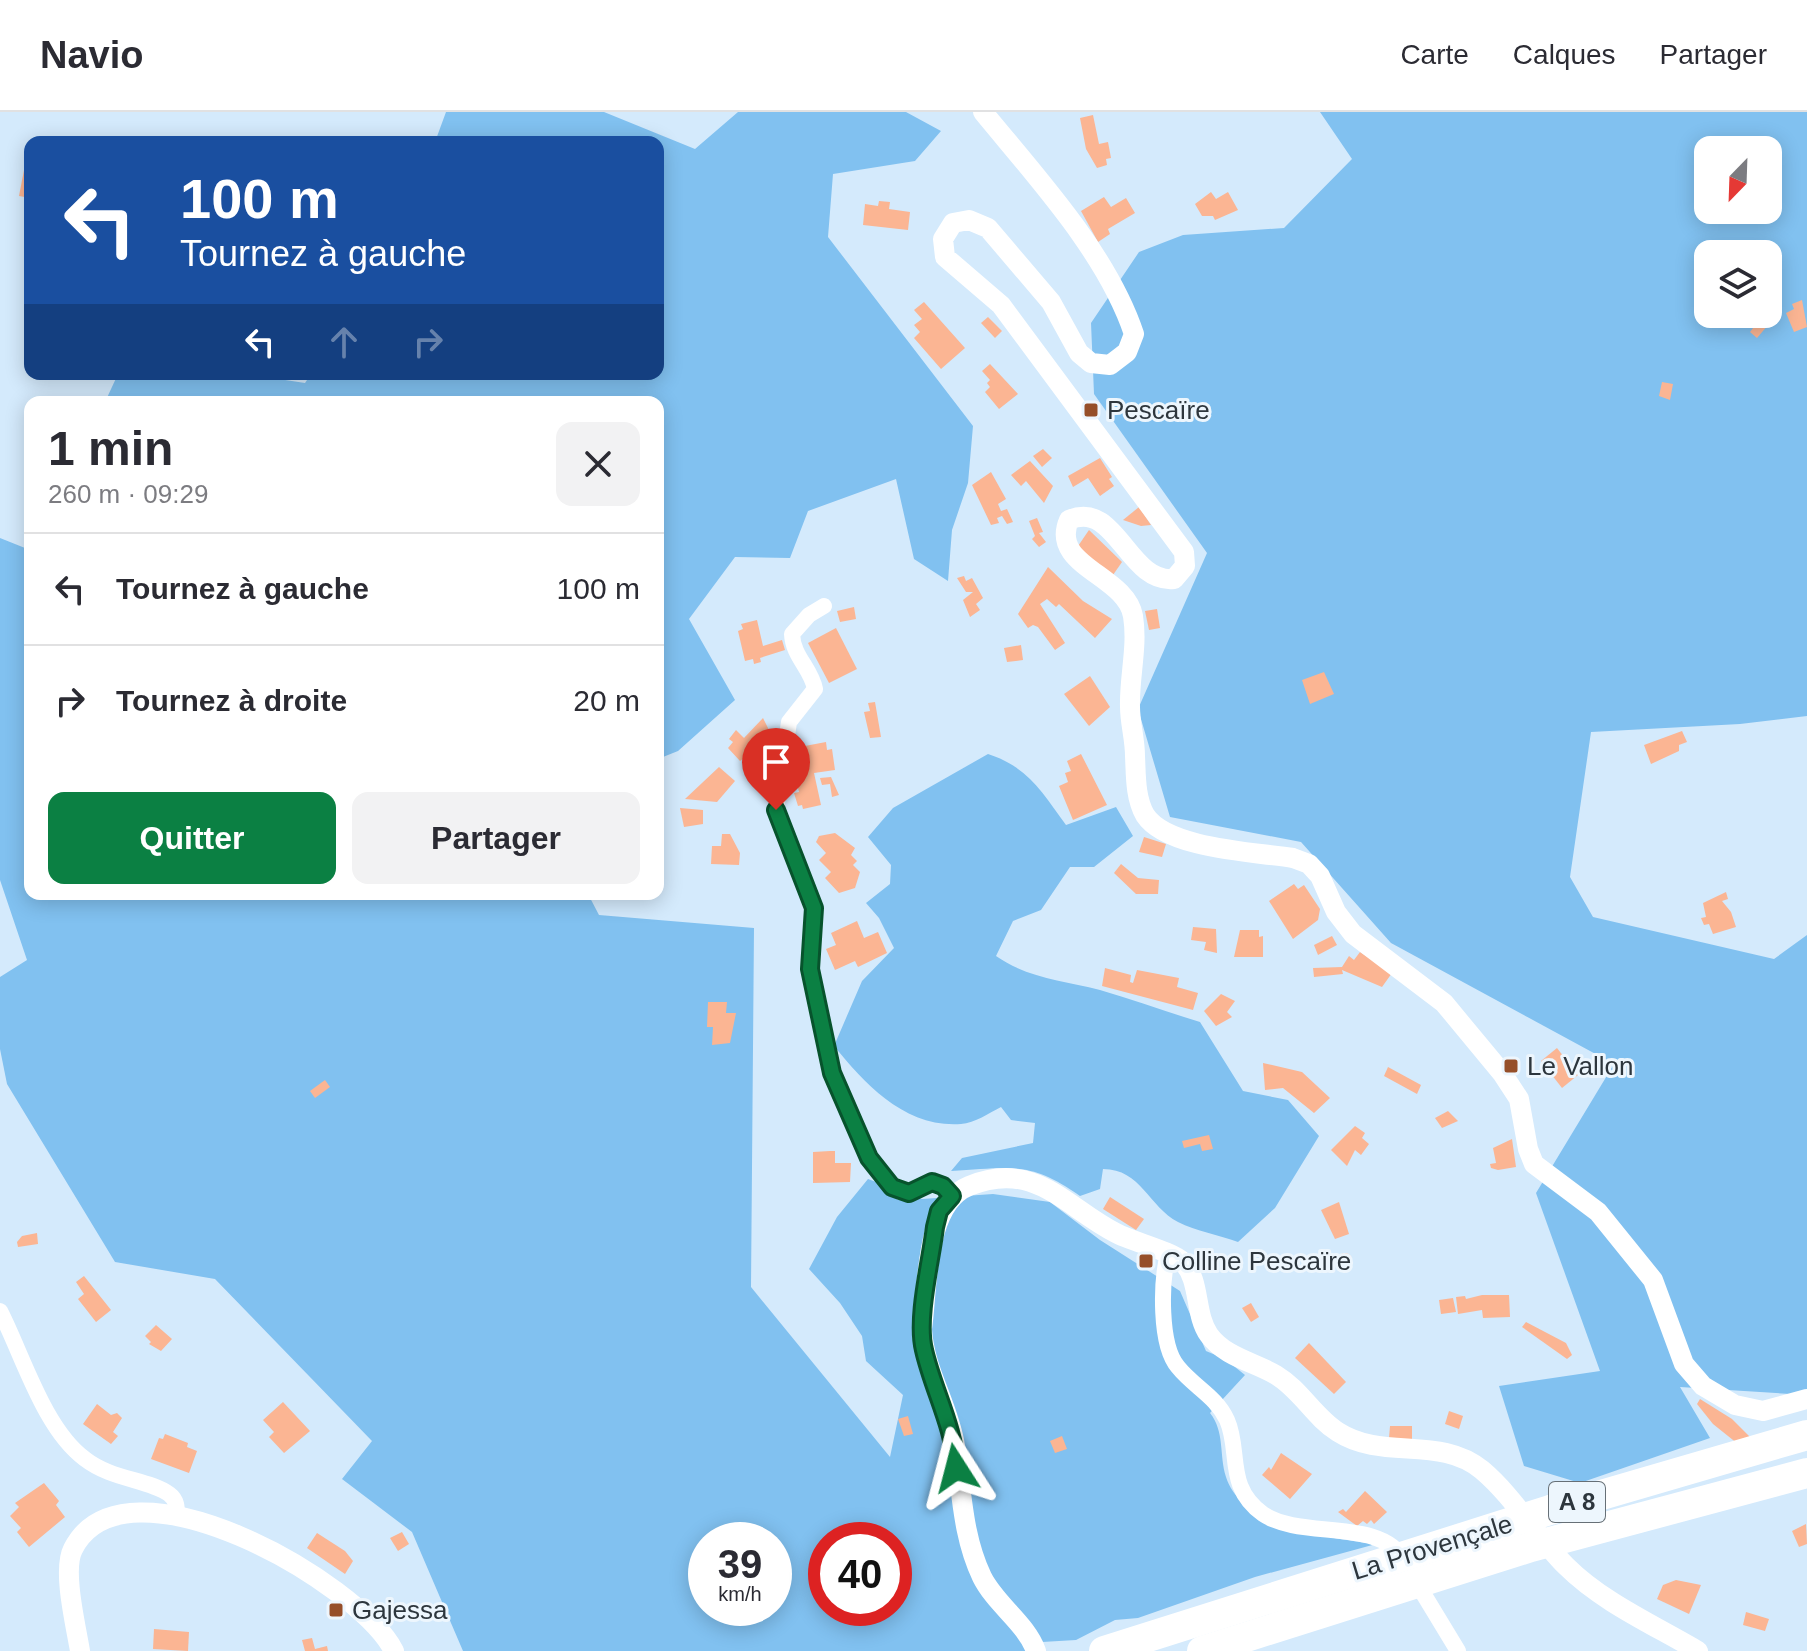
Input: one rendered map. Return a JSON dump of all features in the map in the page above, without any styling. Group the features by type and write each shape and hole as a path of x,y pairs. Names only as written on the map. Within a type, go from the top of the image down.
{"highway":[{"name":"La Provençale","path":"1202,1651 1355,1586 1807,1435"},
{"name":"La Provençale","path":"1104,1651 1355,1586 1546,1543 1807,1473"}],"street":[{"path":"983,112 1062,209 1125,306 1134,334 1127,352 1110,365 1091,363 1079,353 1051,302 988,228 969,220 953,223 943,239 945,257 1001,305 1184,552 1185,566 1174,579 1161,581 1149,574 1098,518 1081,514 1069,520 1063,534 1067,549 1124,595 1133,613 1135,635 1130,708 1137,791 1146,815 1161,831 1182,840 1293,858 1309,864 1320,876 1336,912 1353,934 1444,1003 1502,1073 1519,1099 1528,1149 1534,1164 1598,1212 1653,1280 1684,1364 1703,1386 1735,1405 1763,1411 1807,1399"},
{"path":"824,606 809,615 792,634 793,648 812,677 815,689 789,722 776,810 814,908 810,969 828,1057 869,1158 885,1180 901,1192 909,1193 932,1182 943,1186 952,1196"},
{"path":"1036,1651 991,1594 980,1573 958,1491 955,1445 923,1348 922,1329 939,1211 952,1196 969,1186 1002,1180 1033,1181 1053,1189 1113,1232 1181,1260 1190,1273 1201,1323 1225,1351 1276,1375 1297,1391 1335,1431 1357,1442 1385,1448 1436,1450 1459,1456 1482,1470 1567,1567 1606,1596 1698,1651"},
{"path":"1168,1254 1163,1301 1168,1346 1175,1364 1222,1410 1229,1425 1232,1462 1243,1491 1263,1514 1292,1524 1379,1537 1400,1552 1458,1651"},
{"path":"0,1311 65,1441 84,1459 111,1475 169,1494 177,1503 177,1516"},
{"path":"80,1651 69,1572 71,1552 92,1525 111,1518 150,1513 220,1526 312,1574 371,1620 394,1651"}],"shaded area":[{"path":"446,112 604,112 663,136 437,136"},
{"path":"738,112 906,112 941,131 915,161 833,174 828,237 973,426 968,483 952,530 948,581 914,559 896,479 808,511 790,558 735,557 689,619 735,700 678,751 664,757 664,396 108,396 115,380 285,380 305,383 307,380 664,380 664,136 695,149"},
{"path":"1320,112 1807,112 1807,716 1740,724 1591,732 1570,877 1593,917 1774,959 1807,935 1807,1395 1680,1387 1710,1438 1580,1483 1524,1466 1499,1386 1600,1371 1536,1193 1614,1064 1391,943 1301,842 1170,817 1138,709 1207,553 1094,394 1091,323 1139,252 1183,235 1284,228 1352,159"},
{"path":"0,538 24,548 24,900 591,900 599,915 754,928 751,1287 890,1457 903,1395 866,1361 862,1336 840,1303 809,1269 837,1217 868,1179 922,1199 993,1194 1050,1202 1100,1240 1180,1291 1206,1351 1225,1359 1245,1375 1210,1413 1220,1436 1226,1477 1235,1494 1268,1519 1290,1527 1313,1534 1376,1544 1255,1577 1138,1618 1115,1620 1076,1640 1042,1642 1042,1651 463,1651 412,1532 342,1479 372,1441 215,1279 115,1262 7,1084 0,1049 0,977 27,960 0,880"},
{"path":"988,754 1024,773 1066,825 1116,807 1133,836 1094,867 1070,867 1041,910 1013,921 996,956 1021,970 1100,990 1200,1022 1243,1091 1288,1100 1319,1136 1275,1208 1238,1242 1178,1222 1136,1182 1116,1171 1103,1169 1100,1189 1080,1196 1047,1176 1032,1171 1004,1168 951,1171 962,1158 1033,1143 1035,1123 1011,1120 1001,1107 977,1120 961,1124 922,1119 888,1101 859,1075 834,1046 862,981 894,948 879,918 866,903 890,884 891,865 868,837 893,808"}],"building":[{"path":"1093,115 1099,144 1108,142 1111,158 1106,159 1107,165 1097,168 1086,149 1080,118"},
{"path":"24,170 24,197 19,196"},
{"path":"1211,192 1216,199 1228,192 1238,210 1215,220 1213,216 1202,216 1195,204"},
{"path":"1104,197 1111,207 1126,198 1135,213 1108,229 1110,234 1098,242 1081,211"},
{"path":"879,201 890,202 889,209 910,212 908,230 863,225 865,204 878,206"},
{"path":"1802,300 1807,327 1794,332 1786,313 1794,309 1792,304"},
{"path":"924,302 965,348 941,369 914,338 920,332 914,325 922,319 914,310"},
{"path":"988,317 1002,331 995,338 981,323"},
{"path":"1753,328 1766,328 1757,338 1750,332"},
{"path":"990,364 1018,394 999,409 985,392 990,387 987,383 990,380 982,371"},
{"path":"1662,382 1673,384 1670,400 1659,396"},
{"path":"1043,449 1052,458 1042,467 1033,456"},
{"path":"1100,458 1114,486 1100,496 1088,478 1073,487 1068,476"},
{"path":"1030,461 1053,486 1044,503 1026,481 1021,486 1011,475"},
{"path":"991,472 1006,499 998,504 1001,511 1007,509 1013,522 1007,524 1002,516 997,518 999,523 991,525 972,485"},
{"path":"1139,507 1151,525 1141,526 1123,520"},
{"path":"1037,518 1043,532 1039,533 1046,542 1039,547 1032,539 1035,536 1029,521"},
{"path":"1089,530 1122,562 1113,575 1076,549"},
{"path":"1048,567 1083,601 1112,619 1095,638 1059,604 1056,607 1047,599 1040,604 1065,643 1055,650 1038,627 1033,625 1028,628 1018,614"},
{"path":"964,576 966,581 972,578 983,598 976,604 980,610 970,617 963,600 973,592 966,592 957,578"},
{"path":"854,607 856,619 840,622 837,611"},
{"path":"1157,609 1160,628 1149,630 1145,611"},
{"path":"757,620 763,646 782,640 785,650 760,658 761,662 754,664 753,659 745,661 738,631 743,629 741,624"},
{"path":"836,628 857,669 829,683 808,643"},
{"path":"1021,645 1023,660 1007,662 1004,648"},
{"path":"1324,672 1334,694 1310,704 1302,680"},
{"path":"1090,676 1110,707 1089,726 1064,694"},
{"path":"875,702 881,737 870,738 864,712 870,711 868,703"},
{"path":"763,718 769,730 753,747 756,749 740,761 728,748 733,742 729,739 736,730 744,738"},
{"path":"1682,731 1687,742 1679,745 1679,751 1651,764 1644,745"},
{"path":"826,742 827,750 832,749 835,770 814,773 821,805 803,809 802,805 798,806 794,793 799,792 789,749"},
{"path":"1081,754 1107,805 1073,820 1059,786 1068,782 1065,773 1071,771 1067,761"},
{"path":"719,767 735,781 717,802 685,799"},
{"path":"831,777 839,795 832,797 830,784 822,785 820,778"},
{"path":"680,808 703,810 703,824 684,827"},
{"path":"835,833 855,848 851,855 857,861 853,865 860,872 855,888 839,893 825,878 831,872 819,860 826,853 816,842 819,836"},
{"path":"722,834 730,834 740,853 739,865 711,864 712,846 721,846"},
{"path":"1144,837 1166,844 1162,857 1139,852"},
{"path":"1121,864 1138,878 1159,880 1158,894 1136,894 1114,873"},
{"path":"1294,884 1298,889 1304,885 1320,909 1318,920 1293,939 1269,901"},
{"path":"1726,892 1728,899 1722,901 1731,912 1736,927 1713,934 1709,924 1704,925 1701,918 1706,917 1703,903"},
{"path":"857,921 864,938 878,932 887,953 858,967 855,961 835,970 826,949 836,945 831,933"},
{"path":"1193,927 1216,929 1217,953 1204,950 1206,942 1191,940"},
{"path":"1240,930 1259,930 1259,937 1263,936 1263,957 1234,957"},
{"path":"1332,936 1337,945 1318,955 1314,945"},
{"path":"1360,952 1392,973 1382,987 1342,970 1343,974 1314,977 1313,968 1342,967 1349,956 1354,960"},
{"path":"1105,968 1131,975 1130,982 1133,983 1137,970 1179,978 1177,987 1198,993 1193,1010 1102,986"},
{"path":"1221,994 1235,1001 1227,1012 1232,1017 1216,1026 1204,1011"},
{"path":"708,1002 727,1002 726,1013 736,1013 730,1043 712,1045 713,1027 707,1027"},
{"path":"1557,1048 1578,1075 1562,1088 1541,1061"},
{"path":"1263,1063 1302,1072 1330,1098 1314,1113 1283,1088 1265,1090"},
{"path":"1388,1067 1421,1085 1417,1094 1384,1076"},
{"path":"325,1080 330,1087 315,1098 310,1091"},
{"path":"1448,1111 1458,1121 1442,1128 1435,1118"},
{"path":"1355,1126 1365,1133 1362,1138 1369,1144 1361,1155 1355,1150 1347,1166 1331,1150"},
{"path":"1209,1135 1213,1149 1202,1151 1200,1144 1184,1148 1182,1141"},
{"path":"1512,1139 1516,1167 1491,1168 1490,1164 1496,1163 1493,1148"},
{"path":"835,1151 835,1163 851,1163 850,1182 813,1183 813,1152"},
{"path":"1110,1197 1144,1219 1136,1230 1103,1209"},
{"path":"1339,1202 1349,1234 1335,1239 1321,1210"},
{"path":"37,1233 38,1244 18,1247 17,1242 22,1236"},
{"path":"1345,1253 1352,1260 1345,1267 1338,1260"},
{"path":"84,1276 111,1310 96,1322 78,1299 84,1294 76,1282"},
{"path":"1482,1295 1509,1295 1510,1317 1483,1318 1482,1310 1458,1314 1456,1297 1465,1296 1466,1299"},
{"path":"1453,1298 1456,1312 1441,1314 1439,1300"},
{"path":"1251,1303 1259,1317 1251,1322 1242,1308"},
{"path":"1526,1322 1566,1343 1572,1355 1567,1359 1522,1327"},
{"path":"156,1325 172,1339 161,1351 149,1344 151,1342 145,1336"},
{"path":"1309,1343 1346,1382 1334,1394 1295,1358"},
{"path":"1700,1399 1732,1419 1752,1439 1743,1448 1713,1424 1697,1404"},
{"path":"283,1402 310,1431 284,1453 269,1437 274,1432 263,1420"},
{"path":"97,1404 111,1415 117,1413 122,1418 113,1432 118,1436 111,1444 83,1424"},
{"path":"1449,1411 1463,1416 1459,1429 1445,1424"},
{"path":"908,1416 913,1434 904,1436 898,1419"},
{"path":"1390,1426 1412,1426 1412,1440 1389,1438"},
{"path":"165,1434 188,1443 187,1447 197,1451 189,1473 151,1459 159,1438 163,1439"},
{"path":"1062,1436 1067,1449 1055,1453 1050,1441"},
{"path":"1281,1453 1312,1474 1290,1499 1262,1475 1269,1467 1271,1470"},
{"path":"44,1483 59,1501 56,1505 65,1517 29,1547 17,1532 21,1528 10,1516 19,1507 15,1503"},
{"path":"1365,1491 1387,1512 1374,1524 1371,1520 1357,1526 1338,1512 1343,1509 1346,1512"},
{"path":"1806,1524 1807,1544 1799,1547 1792,1531"},
{"path":"402,1532 409,1544 398,1551 390,1538"},
{"path":"317,1533 345,1551 353,1561 345,1574 307,1548"},
{"path":"1676,1580 1701,1585 1689,1614 1657,1599 1663,1585"},
{"path":"1746,1612 1769,1619 1765,1631 1743,1625"},
{"path":"154,1629 189,1632 188,1651 153,1649"},
{"path":"312,1638 315,1649 327,1646 328,1651 305,1651 302,1640"}],"place":[{"name":"Pescaïre","path":"1091,410"},
{"name":"Le Vallon","path":"1511,1066"},
{"name":"Colline Pescaïre","path":"1146,1261"},
{"name":"Gajessa","path":"336,1610"}],"route":[{"path":"776,810 814,908 810,969 832,1073 856,1130 869,1158 892,1187 909,1193 932,1182 943,1186 952,1196 939,1211 935,1227 922,1329 923,1348 955,1445 956,1468"}]}
